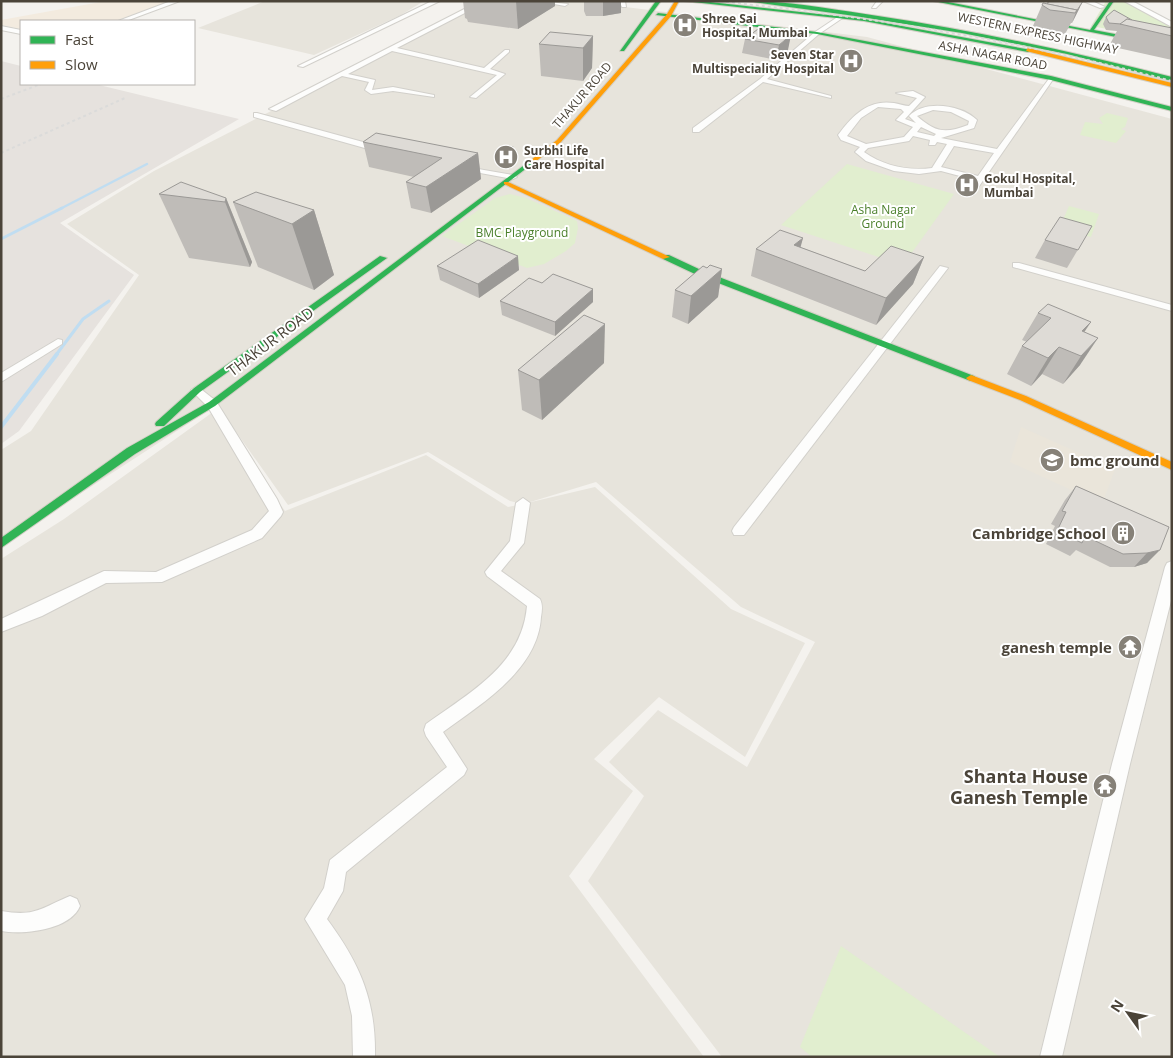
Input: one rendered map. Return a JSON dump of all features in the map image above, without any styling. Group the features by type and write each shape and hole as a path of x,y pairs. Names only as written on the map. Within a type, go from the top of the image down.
{"main road":[{"name":"THAKUR ROAD","path":"1,544 131,451 212,404 421,246 503,179 588,94 660,1"},
{"name":"THAKUR ROAD","path":"421,246 412,237 559,141 669,15 676,1"},
{"path":"686,1 841,17 1045,54 1172,85"},
{"path":"708,1 878,18 888,16 883,10 810,1"},
{"name":"WESTERN EXPRESS HIGHWAY","path":"748,1 888,16 1050,47 1172,79"},
{"name":"WESTERN EXPRESS HIGHWAY","path":"786,1 1053,44 1172,73"},
{"path":"935,1 1090,28 1172,45"},
{"path":"1090,28 1106,3"},
{"name":"ASHA NAGAR ROAD","path":"651,13 813,33 1050,79 1172,109"},
{"path":"636,32 653,33"},
{"name":"ASHA NAGAR ROAD","path":"1050,79 1172,113"},
{"path":"588,94 600,94"},
{"path":"503,179 698,272 1023,398 1172,466"},
{"name":"THAKUR ROAD","path":"131,451 197,390 395,250"}],"street":[{"path":"124,20 177,1"},
{"path":"301,66 437,1"},
{"path":"541,1 565,4"},
{"path":"874,7 880,1"},
{"path":"1086,1 1106,3"},
{"path":"1127,1 1172,25"},
{"path":"274,110 340,74 486,2"},
{"path":"696,130 762,80 813,33 841,17"},
{"path":"1,28 20,32"},
{"path":"391,49 502,74 474,96"},
{"path":"486,70 507,51"},
{"path":"340,74 373,81 368,90 371,92 393,89 432,96"},
{"path":"970,193 1050,79"},
{"path":"762,80 829,97"},
{"path":"875,146 904,141 917,125 900,120 921,97 913,94 899,93"},
{"path":"908,110 884,104 866,109 842,135 850,141 865,146 910,141 930,144 938,136"},
{"path":"912,133 938,136 971,126 973,120 964,114 939,109 919,110 913,116 927,129 938,136 952,143 998,155"},
{"path":"257,116 387,151"},
{"path":"935,169 952,143"},
{"path":"865,146 859,152 863,156 894,169 919,172 935,169 980,179"},
{"path":"453,166 503,179"},
{"path":"1016,265 1172,308"},
{"path":"739,531 884,345 926,283 943,268"},
{"path":"1,378 58,342"},
{"path":"1,626 37,611 104,577 157,578 257,534 266,526 276,512 272,503 212,404 197,390"},
{"path":"364,1057 366,1028 360,999 346,961 314,919 333,891 337,866 458,769 432,730 497,680 515,663 525,647 536,618 535,603 492,572 517,543 523,503"},
{"path":"1051,1057 1121,764 1172,567"},
{"path":"1,921 18,925 44,922 70,906"}],"shaded area":[{"path":"106,1 170,1 118,20 20,20 20,29 1,25 1,20"},
{"path":"265,1 424,1 401,15 314,55 198,28"},
{"path":"486,1 577,1 867,37 1172,119 1172,1057 722,1057 588,881 644,796 609,762 658,710 747,767 815,642 741,607 596,482 527,503 595,487 731,609 805,643 745,757 659,697 594,759 633,791 569,876 704,1057 1,1057 1,559 64,519 213,412 285,511 426,455 508,507 523,504 510,501 428,452 288,505 217,405 1,545 1,450 31,431 139,275 67,224 154,171"},
{"path":"1,61 20,66 20,85 99,85 239,119 60,223 134,275 19,431 1,444"},
{"path":"1021,427 1115,469 1102,504 1010,462"}],"green space":[{"path":"1106,1 1125,1 1172,26 1172,41 1091,26"},
{"path":"1107,113 1128,118 1125,127 1121,129 1126,131 1116,143 1080,135 1085,122 1103,124 1099,118"},
{"name":"Asha Nagar Ground","path":"847,164 954,194 903,265 781,225"},
{"name":"BMC Playground","path":"510,194 526,198 577,221 578,228 575,243 566,251 544,264 527,268 442,236 495,198"},
{"path":"1069,206 1099,214 1091,237 1059,229"},
{"path":"841,946 1000,1057 812,1057 800,1047"}],"building":[{"path":"1049,1 1083,1 1076,12 1075,12 1077,10 1047,4"},
{"path":"1043,3 1077,10 1075,13 1050,10 1042,5"},
{"path":"1114,10 1132,20 1127,19 1121,24 1109,23 1106,17"},
{"path":"1127,19 1172,28 1172,36 1120,24"},
{"path":"758,29 791,35 779,45 745,39"},
{"path":"550,32 593,36 583,48 539,44"},
{"path":"376,133 478,153 426,187 406,182 442,158 363,142"},
{"path":"181,182 226,198 225,202 159,194"},
{"path":"256,192 314,210 292,224 233,202"},
{"path":"1060,217 1092,226 1078,250 1045,240"},
{"path":"780,230 803,238 794,245 865,271 891,246 924,257 886,298 756,249"},
{"path":"478,240 518,256 478,284 437,266"},
{"path":"710,265 722,269 691,296 675,290 703,266 707,268"},
{"path":"553,274 593,289 555,322 500,301 529,278 542,283"},
{"path":"1048,304 1091,322 1082,331 1098,338 1081,356 1059,347 1048,358 1022,346 1051,318 1038,313"},
{"path":"584,315 605,324 539,380 518,370"},
{"path":"1076,486 1169,527 1160,550 1147,553 1123,554 1085,536 1082,543 1057,531 1066,512 1062,511"}],"waterway":[{"path":"60,209 147,164"},
{"path":"1,239 62,208"},
{"path":"56,355 83,319 109,301"},
{"path":"1,427 57,354"}],"railway":[{"path":"714,1 887,22 1002,42 1172,81"},
{"path":"1,99 38,85"},
{"path":"1,153 125,98"}],"traffic: fast":[{"path":"622,50 659,1"},
{"path":"686,1 864,20 1028,50"},
{"path":"748,1 855,14 962,31 1120,65 1172,79"},
{"path":"935,1 1172,47"},
{"path":"1092,30 1112,1"},
{"path":"658,14 817,33 1051,78 1172,109"},
{"path":"1,544 131,451 212,404 533,161"},
{"path":"666,257 698,272 971,378"},
{"path":"160,424 197,390 383,258"}],"traffic: slow":[{"path":"533,161 559,141 669,15 677,1"},
{"path":"1028,50 1172,85"},
{"path":"506,183 666,257"},
{"path":"971,378 1023,398 1172,466"}],"place":[{"name":"Shree Sai Hospital, Mumbai","path":"685,25"},
{"name":"Seven Star Multispeciality Hospital","path":"851,61"},
{"name":"Surbhi Life Care Hospital","path":"506,157"},
{"name":"Gokul Hospital, Mumbai","path":"967,185"},
{"name":"bmc ground","path":"1052,460"},
{"name":"Cambridge School","path":"1123,533"},
{"name":"ganesh temple","path":"1130,647"},
{"name":"Shanta House Ganesh Temple","path":"1105,786"}]}
